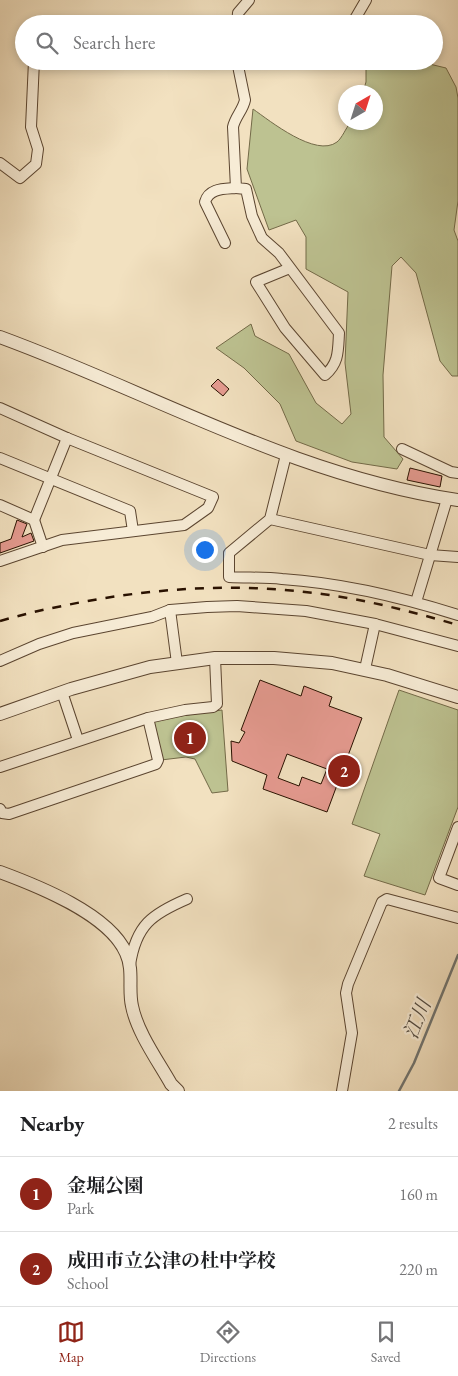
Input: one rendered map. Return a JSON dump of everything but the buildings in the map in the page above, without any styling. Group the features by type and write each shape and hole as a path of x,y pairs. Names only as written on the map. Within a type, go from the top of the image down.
{"street":[{"path":"238,15 249,0"},
{"path":"357,15 366,0"},
{"path":"0,163 20,178 36,164 38,150 31,127 34,70"},
{"path":"236,188 233,126 234,120 244,106 245,100 239,70"},
{"path":"225,242 205,202 206,196 212,191 236,188 246,189 252,216 262,238 279,254 290,268 339,333 334,367 325,375 286,328 256,282 290,268"},
{"path":"0,336 286,455 394,489 453,500 430,555 416,602"},
{"path":"0,408 67,438 213,497 208,508 184,525 62,540 0,561"},
{"path":"43,547 34,520 67,438"},
{"path":"402,449 451,472 458,473"},
{"path":"286,455 270,518 229,552 229,577 282,579 327,584 416,602 458,615"},
{"path":"0,458 130,511 133,531"},
{"path":"0,505 34,520"},
{"path":"270,518 430,555 458,557"},
{"path":"0,661 40,644 73,633 152,617 170,610 237,606 306,611 375,624 458,646"},
{"path":"170,610 177,663"},
{"path":"365,669 375,624"},
{"path":"0,767 148,718 185,710 213,707 217,704 215,658"},
{"path":"0,714 62,692 150,666 215,658 274,658 365,669 458,697"},
{"path":"62,692 78,740"},
{"path":"0,809 2,813 9,814 156,764 158,760 148,718"},
{"path":"458,828 439,878 458,885"},
{"path":"0,872 57,896 106,927 114,935 126,952 130,968 131,1000 136,1020 172,1084 178,1091"},
{"path":"342,1091 352,1033 346,993 382,902 387,898 458,918"},
{"path":"130,968 136,939 146,924 160,913 187,899"}],"green space":[{"path":"443,67 446,68 456,87 458,98 458,201 454,230 458,241 458,376 452,376 440,361 416,273 401,257 392,266 383,375 384,437 403,459 397,469 352,462 296,441 280,404 244,368 216,348 251,324 255,336 289,354 316,403 342,424 351,414 345,363 348,292 306,269 306,237 296,220 269,230 247,169 253,109 294,136 317,145 328,146 337,142 346,130 383,130 383,85 365,85 366,70 443,70"},
{"path":"399,690 458,710 458,807 425,895 364,876 380,834 352,824"},
{"path":"222,710 228,791 212,793 195,759 186,757 161,760 152,720"}],"waterway":[{"name":"江川","path":"399,1091 414,1063 458,955"}],"railway":[{"path":"0,621 54,608 127,595 192,589 257,588 289,590 356,600 458,625"}],"place":[{"name":"金堀公園","path":"190,738"},
{"name":"成田市立公津の杜中学校","path":"344,771"}]}
